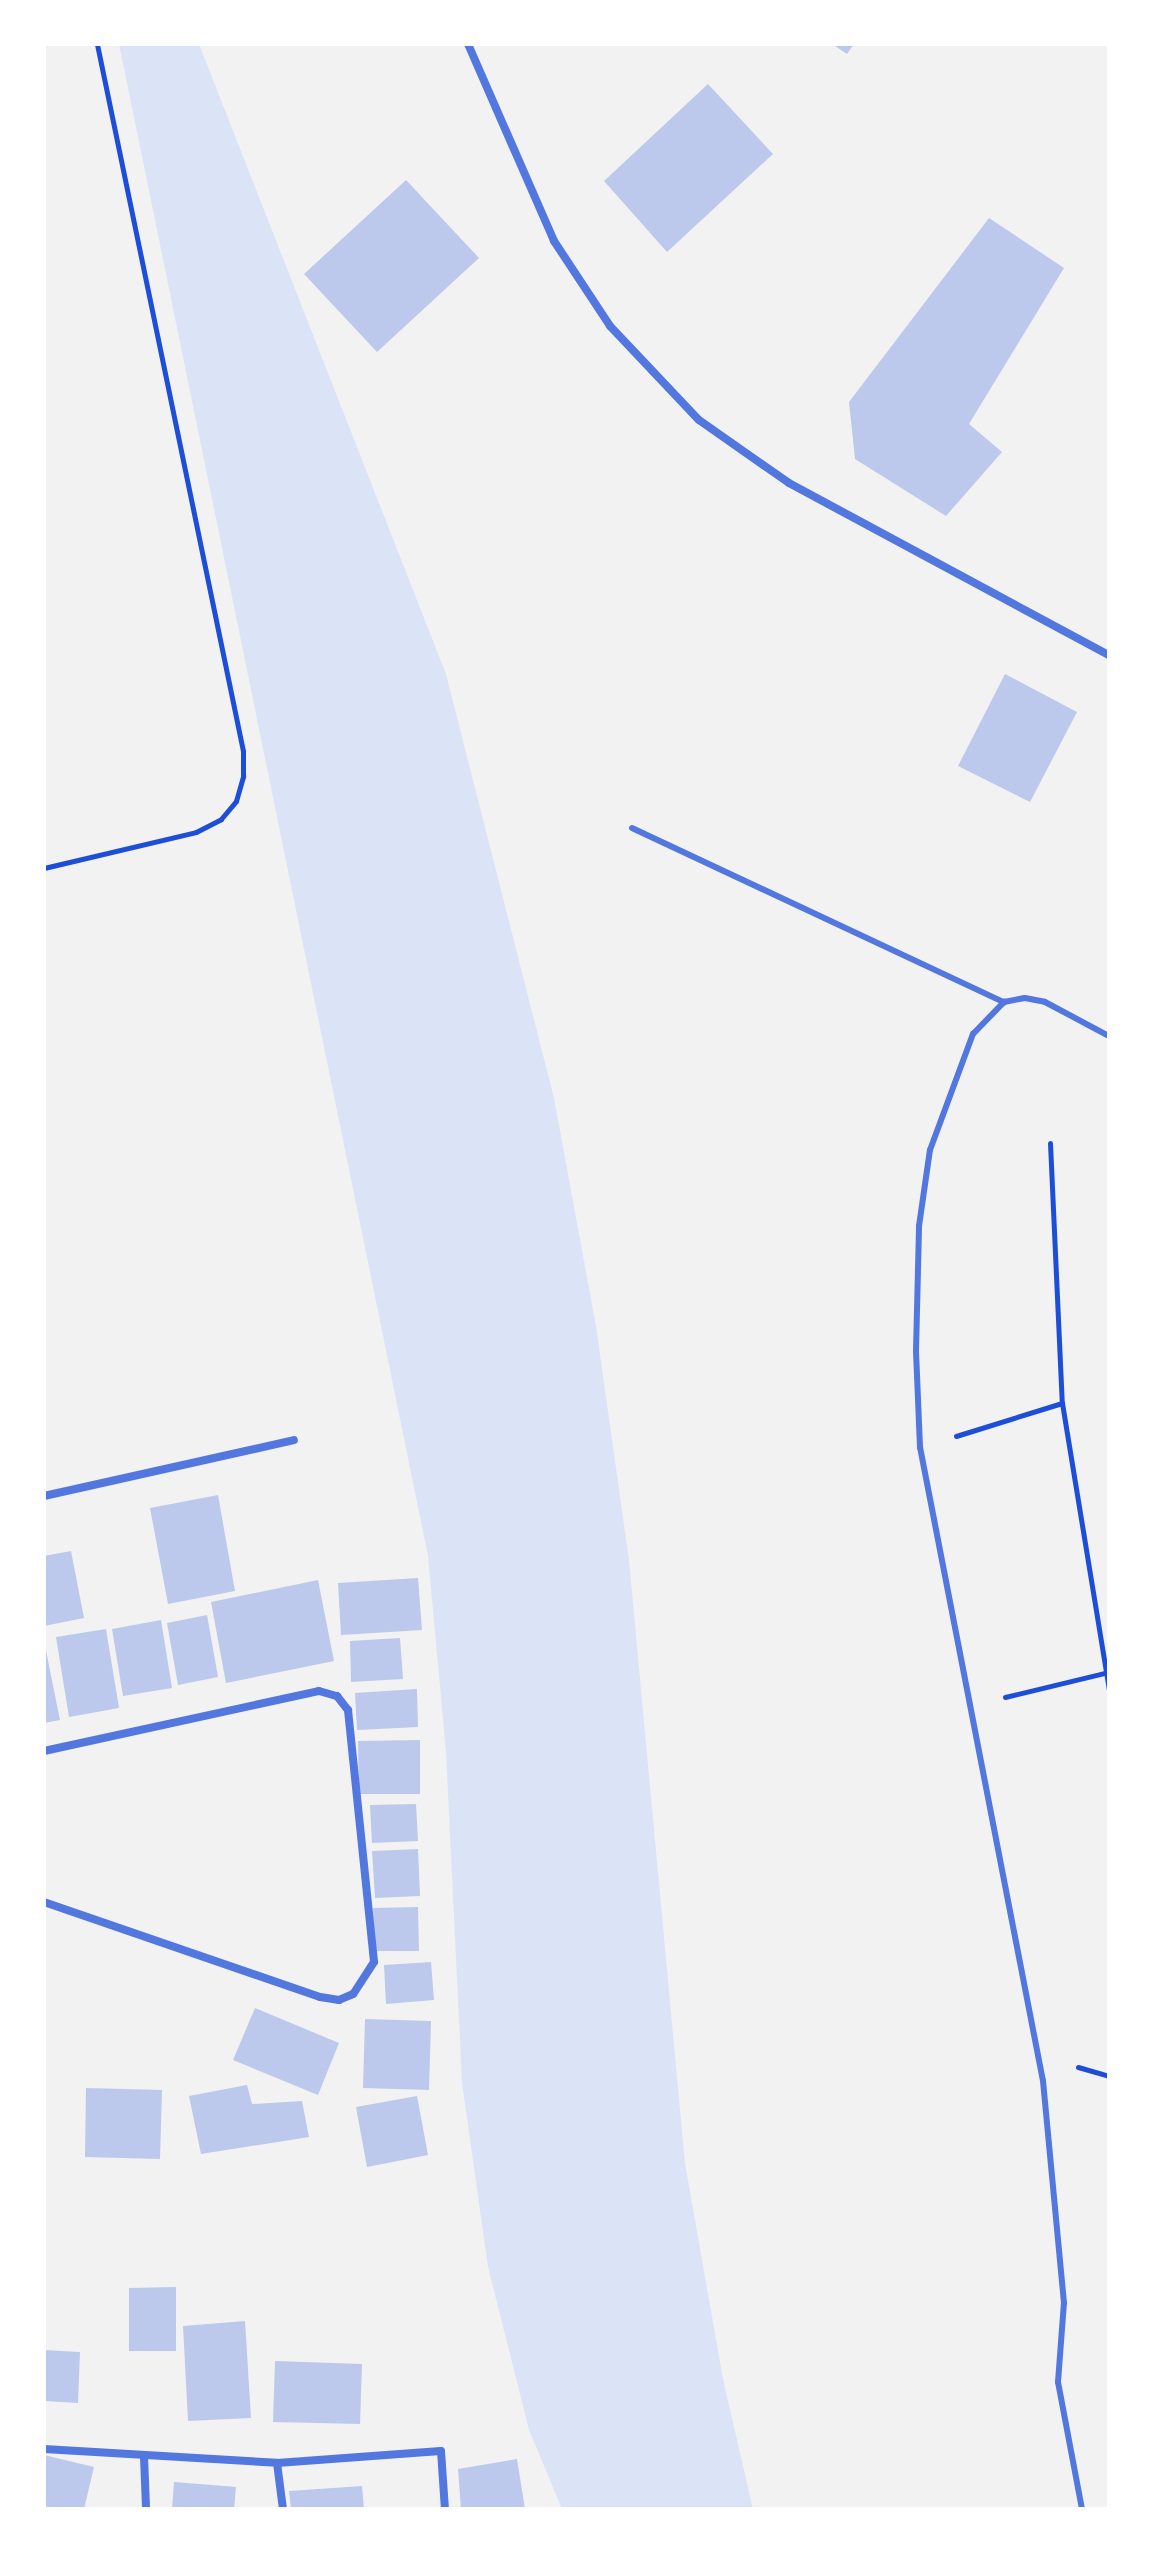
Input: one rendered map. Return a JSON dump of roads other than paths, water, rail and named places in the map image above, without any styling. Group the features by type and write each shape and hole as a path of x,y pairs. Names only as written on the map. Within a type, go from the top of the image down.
{"street":[{"path":"468,44 554,241 610,326 699,420 789,483 1109,655"},
{"path":"44,1496 294,1440"},
{"path":"44,1751 319,1691 337,1696 348,1710 374,1962 353,1994 339,2000 320,1997 44,1902"},
{"path":"44,2449 277,2463 441,2451 445,2509"},
{"path":"144,2456 146,2509"},
{"path":"277,2463 283,2509"}],"lane":[{"path":"632,828 1004,1002"},
{"path":"1082,2509 1058,2382 1064,2303 1043,2081 920,1447 919,1226 930,1150 973,1034 1004,1002 1025,998 1045,1002 1109,1036"}]}
